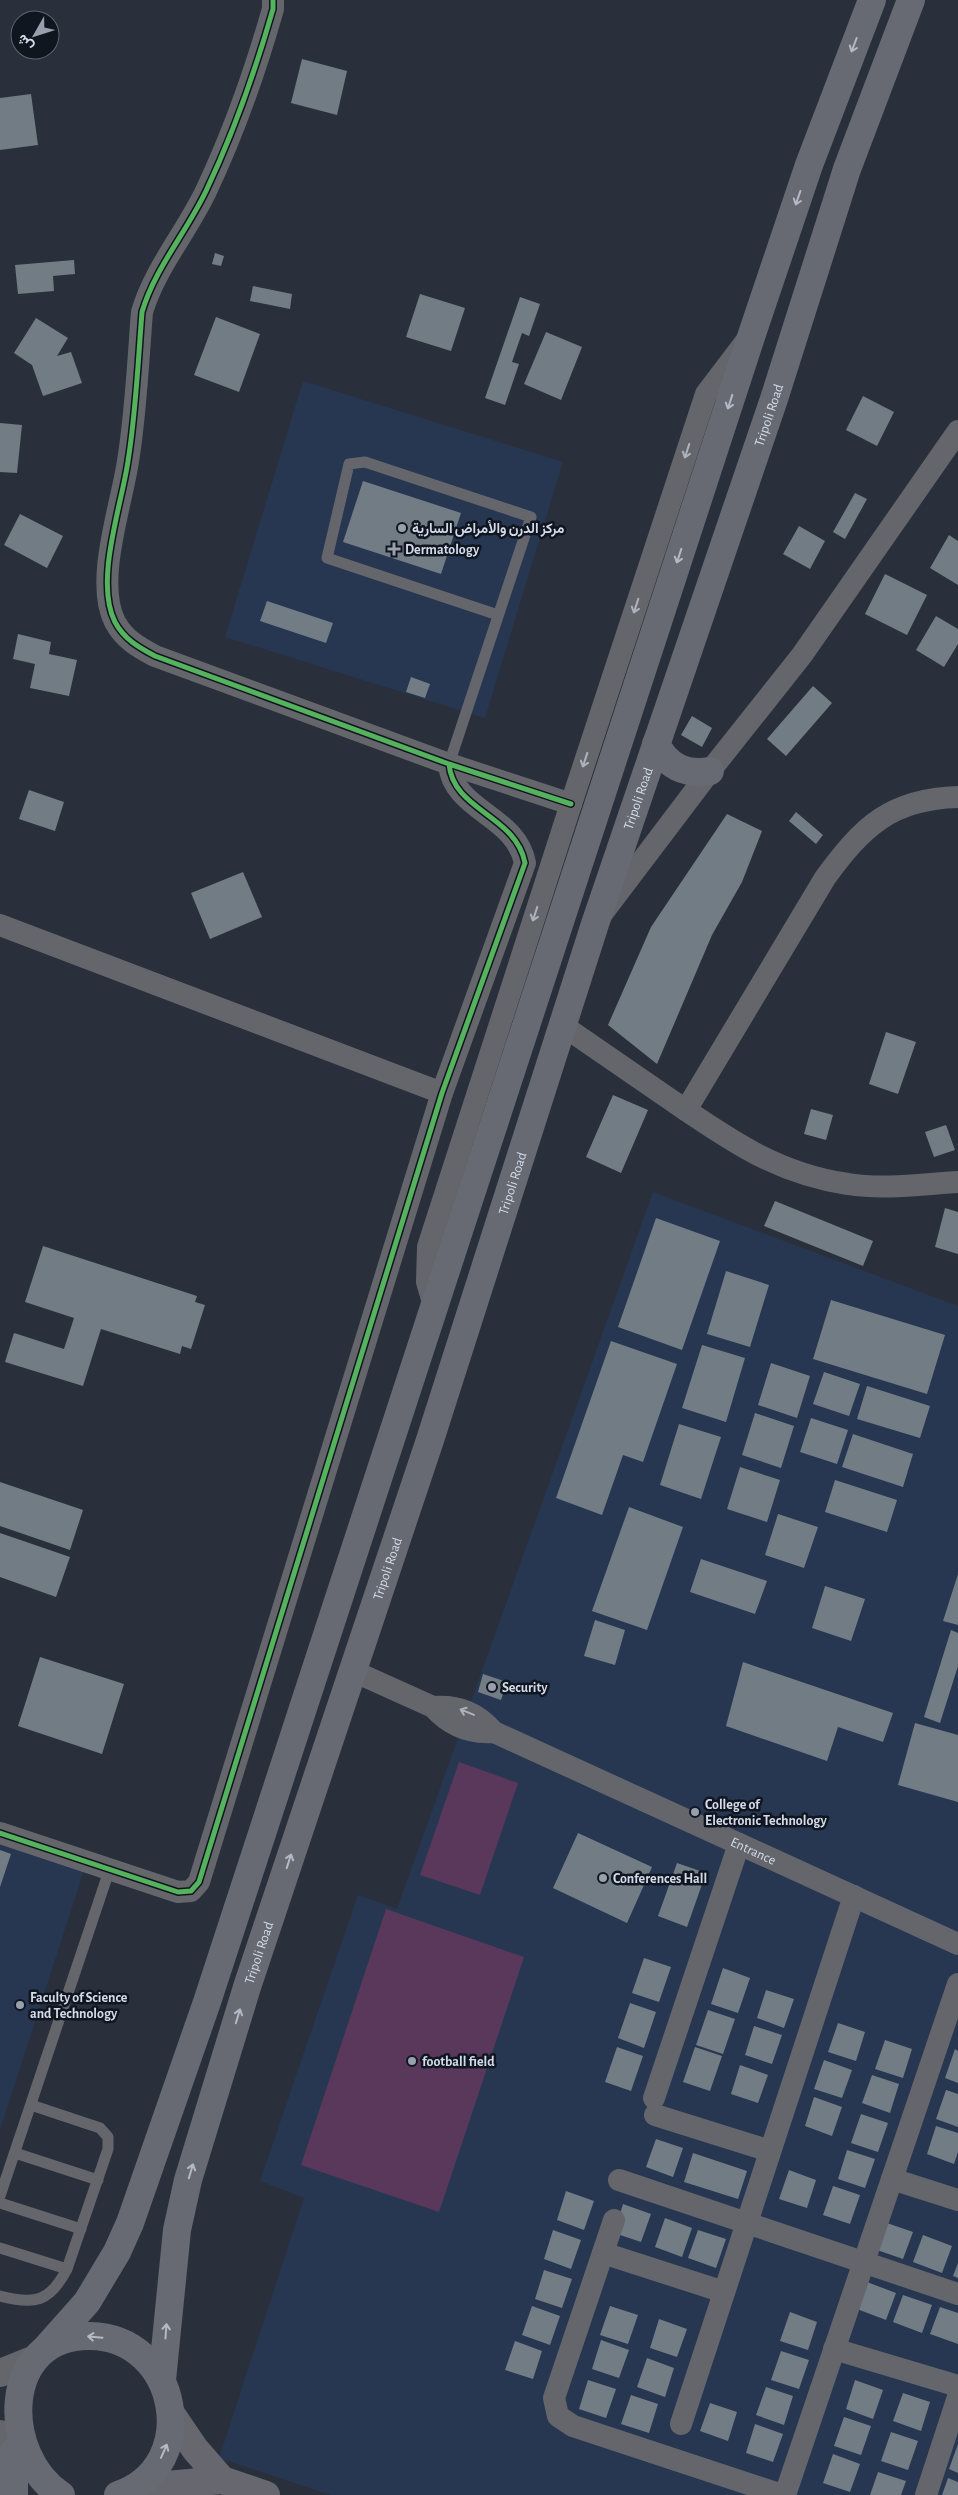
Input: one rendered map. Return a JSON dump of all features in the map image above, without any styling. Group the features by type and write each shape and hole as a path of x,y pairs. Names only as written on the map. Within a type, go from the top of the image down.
{"highway":[{"path":"14,2495 8,2424 9,2402 16,2380 38,2354 74,2319 98,2286 117,2252 130,2223 210,1992 752,334 809,165 872,0"},
{"name":"Tripoli Road","path":"162,2380 177,2230 188,2180 247,1986 430,1440 595,924 774,399 847,168 911,0"},
{"path":"656,744 668,762 678,768 688,772 710,771"},
{"path":"38,2354 68,2339 90,2336 112,2339 132,2348 149,2362 162,2380 169,2397 172,2415 171,2432 166,2448 158,2464 147,2477 124,2493"},
{"path":"9,2444 33,2478 46,2488 61,2495"}],"main road":[{"path":"172,2415 195,2449 222,2480"},
{"path":"124,2493 222,2480 266,2495"}],"street":[{"path":"273,0 273,9 253,80 206,192 149,289 142,312 128,460 108,566 108,594 115,621 132,643 154,656 449,764 570,804"},
{"path":"434,1306 427,1282 428,1247 570,804 706,394 752,334"},
{"path":"595,924 710,771 802,655 958,431"},
{"path":"0,1833 178,1892 191,1891 199,1882 442,1092 525,863 523,852 513,835 462,793 452,779 449,764"},
{"path":"686,1110 825,878 845,850 883,816 909,804 936,798 958,797"},
{"path":"0,925 442,1092"},
{"path":"562,1025 733,1142 764,1159 820,1179 849,1184 874,1186 958,1182"},
{"name":"Entrance","path":"353,1671 433,1707 441,1716 462,1729 483,1733 494,1732 958,1944"},
{"path":"739,1844 655,2106 770,2151"},
{"path":"681,2424 854,1896"},
{"path":"614,2220 554,2398 558,2416 573,2426 783,2495 958,1984"},
{"path":"892,2179 958,2200"},
{"path":"619,2180 958,2294"},
{"path":"603,2253 724,2292"},
{"path":"834,2349 958,2386"},
{"path":"0,2373 38,2354"},
{"path":"926,2495 958,2397"}],"lane":[{"path":"449,764 531,517 365,462 349,464 327,558 498,615"},
{"path":"0,2196 110,1868"},
{"path":"0,2296 22,2302 36,2300 48,2295 58,2287 82,2229 108,2149 108,2137 105,2132 31,2105"},
{"path":"15,2153 98,2180"},
{"path":"0,2203 82,2229"},
{"path":"0,2248 67,2269"}],"shaded area":[{"name":"Dermatology","path":"303,381 563,462 485,718 225,637"},
{"name":"College of Electronic Technology","path":"653,1192 958,1306 958,2495 331,2495 219,2458 304,2198 260,2181 358,1895 397,1909"},
{"path":"459,1762 518,1783 480,1895 420,1875"},
{"name":"Faculty of Science and Technology","path":"0,1844 84,1870 0,2130"},
{"name":"football field","path":"386,1909 524,1957 439,2212 301,2165"}],"building":[{"path":"302,59 347,71 337,115 291,103"},
{"path":"31,94 38,145 0,150 0,98"},
{"path":"215,253 224,256 221,266 212,264"},
{"path":"74,260 75,274 53,276 54,291 18,294 15,265"},
{"path":"253,286 292,294 290,309 250,301"},
{"path":"420,294 465,308 451,351 406,337"},
{"path":"520,297 540,304 529,336 522,333 512,362 519,364 505,405 485,398"},
{"path":"216,317 260,334 239,392 194,375"},
{"path":"36,318 68,338 57,356 71,352 82,383 43,396 32,365 14,353"},
{"path":"546,332 582,347 561,400 524,384"},
{"path":"863,396 894,412 877,446 846,430"},
{"path":"0,423 22,425 17,473 0,472"},
{"name":"مركز الدرن والأمراض السارية","path":"363,481 461,513 441,574 343,542"},
{"path":"855,493 867,499 845,539 833,532"},
{"path":"20,514 63,536 47,568 4,545"},
{"path":"799,526 825,541 810,569 783,554"},
{"path":"949,535 958,541 958,585 930,568"},
{"path":"885,574 927,595 907,635 865,614"},
{"path":"267,601 333,623 326,643 260,621"},
{"path":"936,616 958,629 958,644 944,667 916,650"},
{"path":"18,634 51,642 49,654 77,660 69,696 30,688 35,664 13,659"},
{"path":"411,677 430,684 425,698 406,692"},
{"path":"813,686 832,703 786,756 767,739"},
{"path":"692,716 712,728 702,747 681,735"},
{"path":"29,790 64,802 55,831 19,819"},
{"path":"796,812 823,835 816,844 789,821"},
{"path":"727,814 762,831 742,882 712,935 657,1064 608,1025 651,927"},
{"path":"243,872 262,917 210,939 191,893"},
{"path":"886,1032 916,1042 898,1094 869,1084"},
{"path":"613,1095 648,1110 621,1173 586,1157"},
{"path":"811,1109 833,1115 826,1140 804,1134"},
{"path":"946,1125 955,1150 934,1157 925,1132"},
{"path":"775,1201 873,1241 863,1266 764,1226"},
{"path":"945,1208 958,1212 958,1254 935,1247"},
{"path":"656,1218 720,1241 682,1350 618,1327"},
{"path":"43,1246 197,1296 195,1302 205,1305 191,1349 182,1346 180,1354 101,1329 83,1386 5,1362 14,1333 64,1349 74,1318 25,1302"},
{"path":"726,1271 769,1285 750,1347 707,1334"},
{"path":"831,1300 945,1335 927,1394 813,1359"},
{"path":"611,1341 677,1364 643,1462 623,1455 602,1515 556,1498"},
{"path":"702,1345 745,1358 726,1422 682,1408"},
{"path":"771,1363 810,1376 797,1418 758,1405"},
{"path":"824,1372 860,1384 849,1416 813,1404"},
{"path":"867,1386 930,1406 920,1438 857,1419"},
{"path":"755,1413 794,1426 781,1468 742,1455"},
{"path":"811,1418 848,1430 837,1464 800,1452"},
{"path":"679,1424 721,1437 701,1499 660,1485"},
{"path":"853,1434 913,1454 903,1487 842,1467"},
{"path":"740,1467 780,1480 767,1522 727,1509"},
{"path":"835,1480 897,1500 887,1532 825,1512"},
{"path":"0,1482 83,1510 70,1550 0,1526"},
{"path":"629,1507 683,1527 647,1630 592,1611"},
{"path":"778,1514 818,1527 804,1568 765,1555"},
{"path":"0,1533 70,1557 56,1597 0,1577"},
{"path":"701,1559 767,1581 755,1614 690,1592"},
{"path":"958,1574 958,1625 943,1621"},
{"path":"825,1586 865,1599 851,1641 812,1628"},
{"path":"595,1620 625,1630 615,1665 584,1656"},
{"path":"951,1630 958,1633 958,1666 940,1723 924,1717"},
{"path":"40,1657 124,1684 102,1754 18,1726"},
{"path":"743,1662 893,1713 883,1742 838,1727 827,1761 726,1726"},
{"name":"Security","path":"483,1674 507,1682 501,1700 478,1692"},
{"path":"915,1723 958,1735 958,1802 898,1785"},
{"name":"Conferences Hall","path":"578,1833 652,1867 627,1923 553,1888"},
{"path":"0,1850 11,1854 0,1887"},
{"path":"677,1863 706,1873 687,1927 658,1916"},
{"path":"644,1958 671,1967 659,2002 632,1993"},
{"path":"723,1968 750,1978 738,2013 711,2004"},
{"path":"766,1990 794,1999 784,2028 757,2018"},
{"path":"630,2003 656,2012 644,2048 618,2038"},
{"path":"708,2010 735,2019 723,2054 696,2045"},
{"path":"838,2023 865,2032 856,2061 828,2052"},
{"path":"754,2026 782,2035 772,2064 745,2055"},
{"path":"885,2040 912,2049 903,2078 875,2069"},
{"path":"617,2047 643,2056 631,2091 605,2082"},
{"path":"695,2047 722,2056 710,2091 683,2082"},
{"path":"955,2049 958,2051 958,2083 945,2078"},
{"path":"824,2060 852,2070 842,2098 814,2089"},
{"path":"740,2065 768,2075 758,2103 731,2094"},
{"path":"872,2075 899,2084 890,2113 862,2103"},
{"path":"946,2090 958,2094 958,2127 936,2119"},
{"path":"814,2097 842,2107 832,2136 805,2126"},
{"path":"861,2114 888,2123 878,2152 851,2143"},
{"path":"936,2126 958,2133 958,2152 954,2164 927,2154"},
{"path":"656,2139 683,2148 673,2177 646,2167"},
{"path":"847,2150 875,2159 865,2188 838,2179"},
{"path":"693,2153 747,2171 738,2199 684,2182"},
{"path":"789,2170 816,2180 807,2208 779,2199"},
{"path":"833,2186 860,2195 850,2224 823,2215"},
{"path":"566,2191 594,2201 584,2230 557,2220"},
{"path":"623,2204 651,2214 641,2242 614,2233"},
{"path":"665,2218 692,2228 682,2257 655,2247"},
{"path":"884,2222 913,2232 903,2259 874,2249"},
{"path":"553,2230 581,2240 571,2269 544,2259"},
{"path":"698,2230 726,2239 716,2268 688,2258"},
{"path":"923,2235 952,2246 942,2273 913,2262"},
{"path":"958,2263 958,2278 953,2276"},
{"path":"544,2270 572,2279 562,2308 535,2299"},
{"path":"867,2282 896,2293 886,2320 857,2309"},
{"path":"903,2295 932,2305 922,2333 893,2322"},
{"path":"532,2306 560,2316 550,2345 522,2335"},
{"path":"610,2306 638,2315 628,2344 600,2335"},
{"path":"940,2307 958,2313 958,2344 930,2334"},
{"path":"790,2312 817,2322 808,2350 780,2341"},
{"path":"659,2319 687,2329 677,2357 650,2348"},
{"path":"601,2340 629,2350 619,2378 592,2369"},
{"path":"515,2341 542,2351 533,2379 505,2370"},
{"path":"781,2351 809,2360 799,2389 771,2380"},
{"path":"647,2358 674,2368 665,2397 637,2387"},
{"path":"588,2380 616,2389 606,2418 579,2409"},
{"path":"855,2380 883,2390 873,2419 846,2409"},
{"path":"766,2387 793,2396 784,2425 756,2415"},
{"path":"903,2393 930,2402 921,2431 893,2421"},
{"path":"631,2395 658,2404 649,2433 621,2424"},
{"path":"710,2403 737,2412 728,2441 700,2431"},
{"path":"844,2417 871,2426 861,2455 834,2446"},
{"path":"755,2424 783,2434 773,2462 746,2453"},
{"path":"891,2432 918,2441 908,2470 881,2461"},
{"path":"958,2444 958,2473 949,2469"},
{"path":"833,2454 860,2464 850,2492 823,2483"},
{"path":"878,2472 906,2481 901,2495 870,2495"},
{"path":"948,2478 958,2482 958,2495 942,2495"}],"cycle path":[{"path":"273,0 273,9 259,56 226,147 198,206 155,280 142,312 131,443 108,564 107,586 109,605 115,622 132,642 155,656 449,764 571,804"},
{"path":"0,1833 178,1892 191,1891 199,1882 442,1093 525,863 519,847 510,834 461,793 453,780 449,764"}],"place":[{"name":"مركز الدرن والأمراض السارية","path":"402,528"},
{"name":"Dermatology","path":"394,549"},
{"name":"Security","path":"492,1687"},
{"name":"College of Electronic Technology","path":"695,1812"},
{"name":"Conferences Hall","path":"603,1878"},
{"name":"Faculty of Science and Technology","path":"20,2005"},
{"name":"football field","path":"412,2061"}]}
